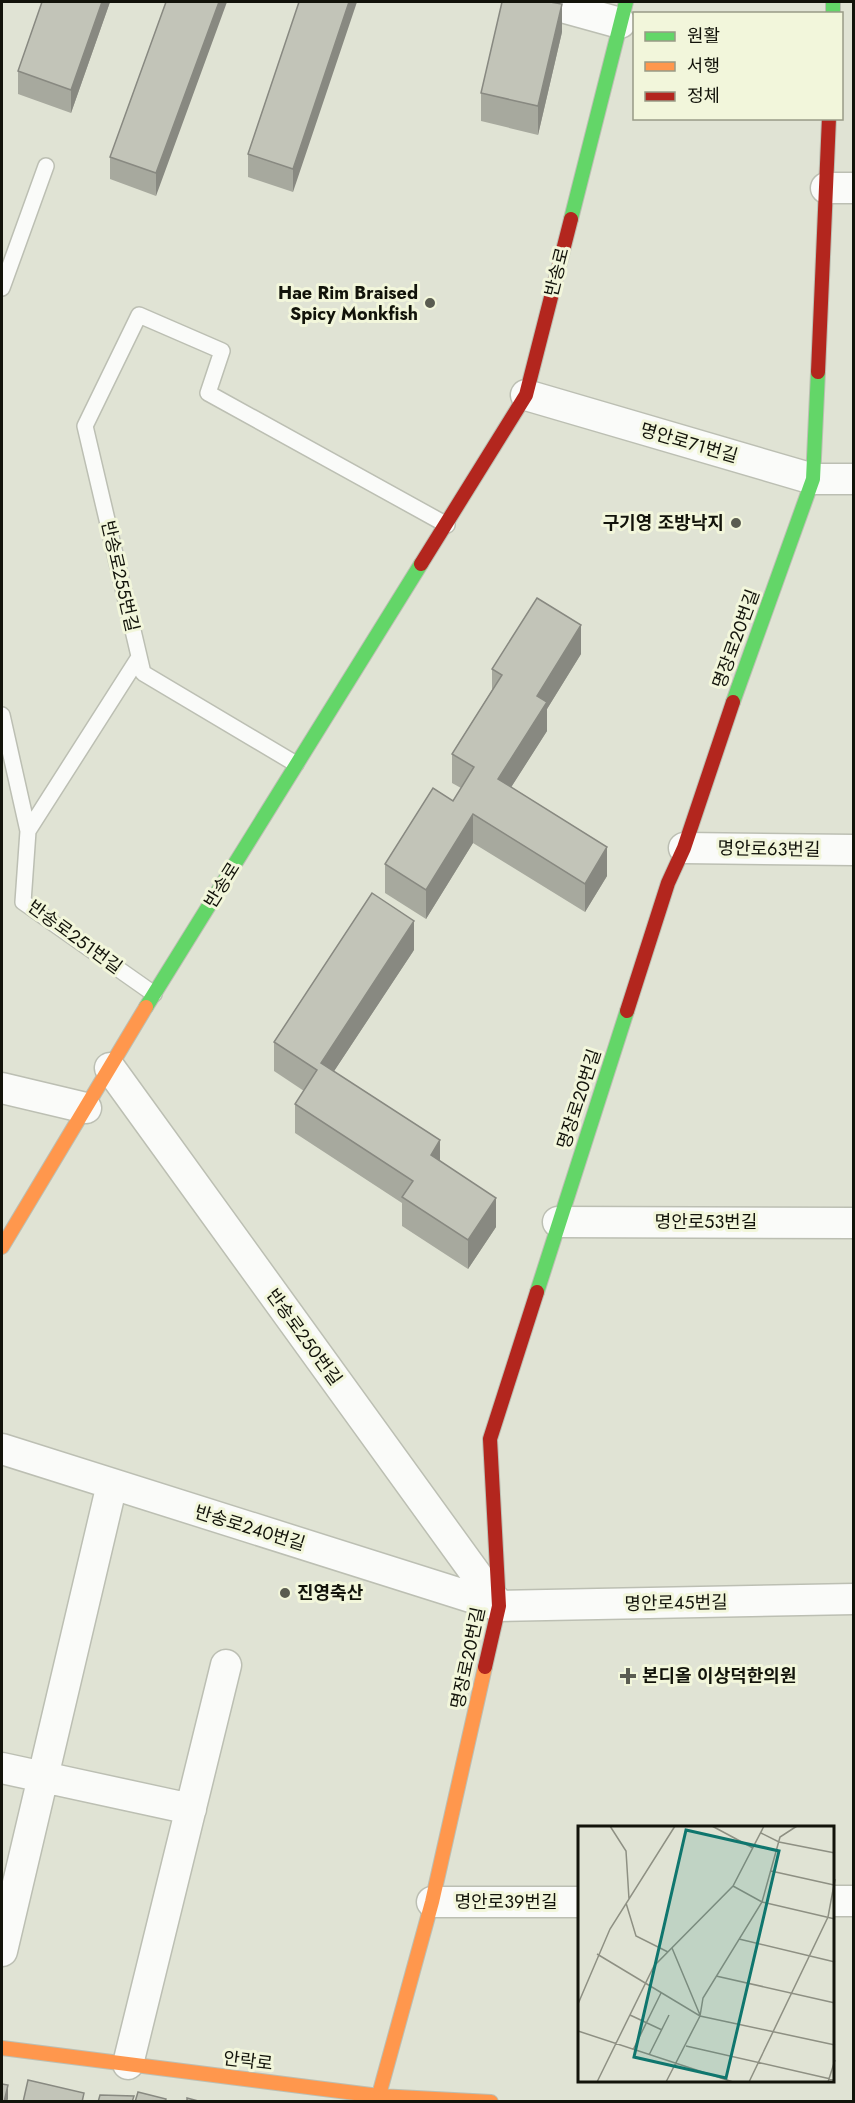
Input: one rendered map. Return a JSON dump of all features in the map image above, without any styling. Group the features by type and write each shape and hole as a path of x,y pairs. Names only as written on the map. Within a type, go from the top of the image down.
{"street":[{"path":"544,2 623,12"},
{"name":"반송로","path":"2,1246 154,994 526,395 623,12"},
{"name":"명장로20번길","path":"378,2099 432,1902 499,1606 490,1439 668,883 684,848 724,725 813,479 840,188 829,120"},
{"name":"명안로71번길","path":"526,395 813,479 854,479"},
{"name":"명안로63번길","path":"684,848 854,850"},
{"name":"반송로250번길","path":"110,1068 499,1606"},
{"path":"2,1088 86,1108"},
{"name":"명안로53번길","path":"558,1222 854,1222"},
{"name":"반송로240번길","path":"2,1449 499,1606"},
{"path":"2,1951 112,1484"},
{"name":"명안로45번길","path":"499,1606 854,1599"},
{"path":"128,2064 226,1665"},
{"path":"2,1768 191,1809"},
{"path":"834,1901 854,1901"},
{"name":"명안로39번길","path":"432,1902 578,1902"},
{"name":"안락로","path":"2,2048 378,2099 490,2102"}],"lane":[{"path":"2,288 46,166"},
{"name":"반송로255번길","path":"296,764 143,673 85,426 139,315 222,351 208,393 447,525"},
{"name":"반송로251번길","path":"27,831 139,657"},
{"name":"반송로251번길","path":"2,715 27,831 23,902 154,994"}],"building":[{"path":"42,2 102,2 71,90 18,71"},
{"path":"166,2 219,2 156,173 110,157"},
{"path":"299,2 349,2 293,169 248,154"},
{"path":"502,2 562,4 538,106 481,93"},
{"path":"537,598 581,625 537,696 547,702 498,779 607,847 585,884 473,814 426,890 385,864 433,788 453,801 474,767 452,754 502,675 492,669"},
{"path":"372,893 414,921 321,1063 440,1140 431,1155 496,1198 468,1240 402,1197 413,1181 295,1104 317,1070 274,1042"},
{"path":"28,2080 84,2093 82,2102 23,2102"},
{"path":"2,2084 8,2085 4,2102 2,2102"},
{"path":"138,2092 166,2099 165,2102 135,2102"},
{"path":"100,2095 134,2096 132,2102 98,2102"},
{"path":"187,2098 202,2102 187,2102"}],"traffic: fast":[{"path":"571,219 626,2"},
{"path":"833,2 833,12"},
{"path":"733,702 813,479 818,372"},
{"path":"146,1007 421,564"},
{"path":"537,1292 627,1011"}],"traffic: slow":[{"path":"2,1247 146,1007"},
{"path":"377,2102 432,1902 485,1667"},
{"path":"2,2048 379,2096 491,2102"}],"traffic: jam":[{"path":"818,372 829,120"},
{"path":"421,564 526,395 571,219"},
{"path":"627,1011 668,883 684,848 733,702"},
{"path":"485,1667 499,1606 490,1439 537,1292"}],"place":[{"name":"Hae Rim Braised Spicy Monkfish","path":"430,303"},
{"name":"구기영 조방낙지","path":"736,523"},
{"name":"진영축산","path":"285,1593"},
{"name":"본디올 이상덕한의원","path":"628,1676"}]}
